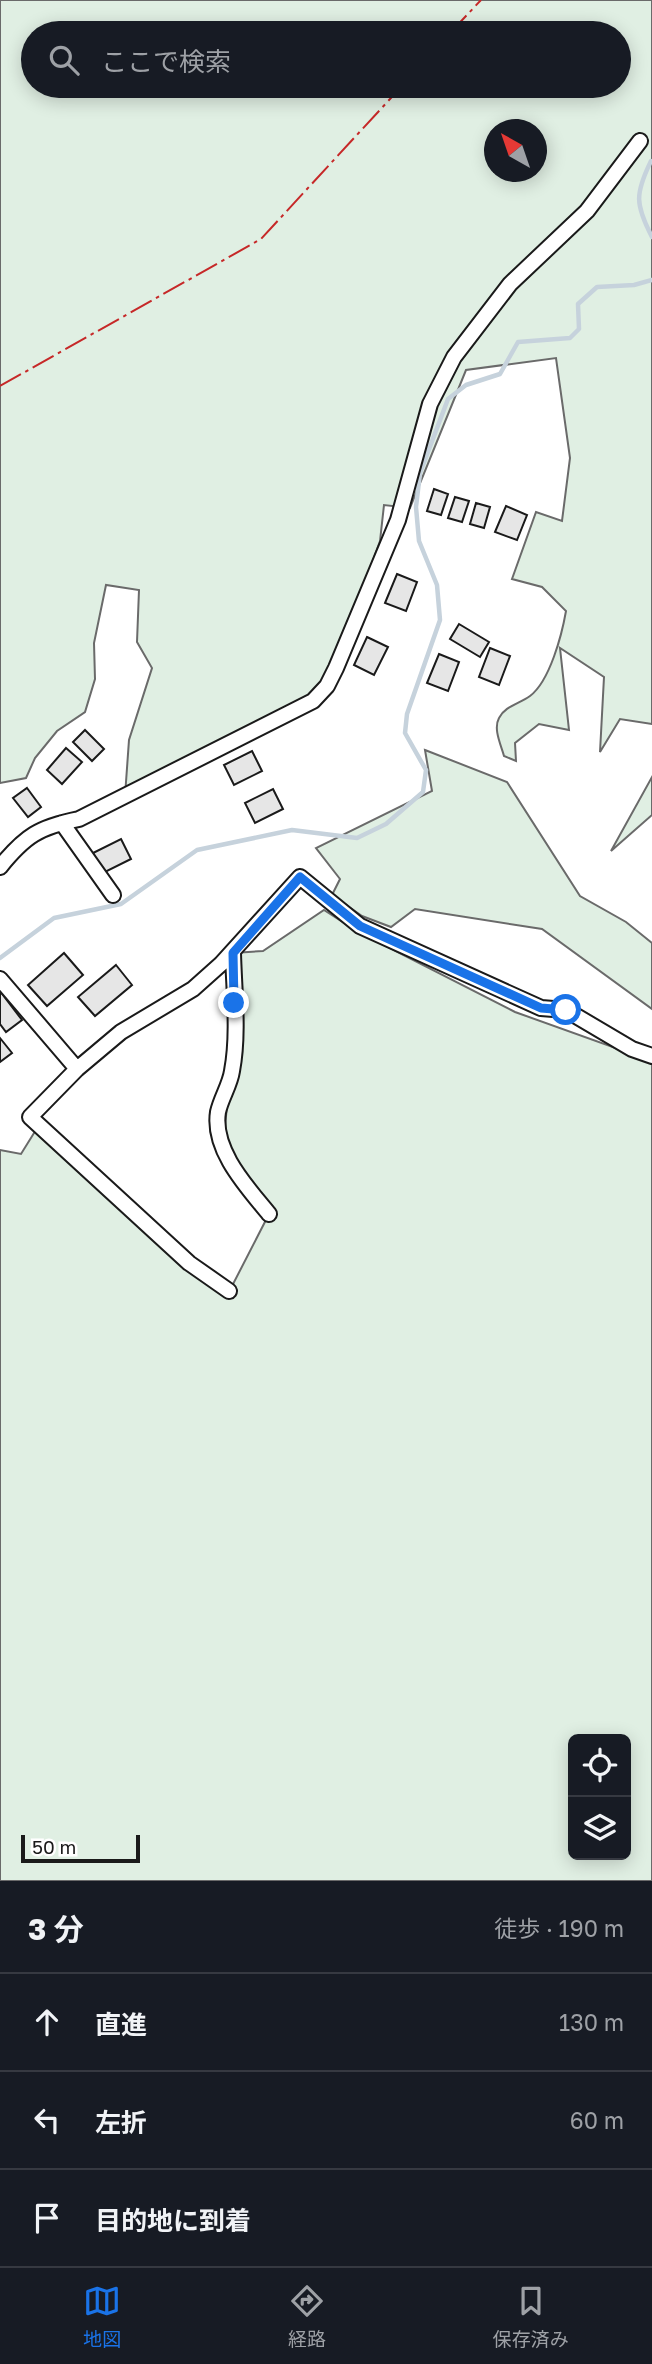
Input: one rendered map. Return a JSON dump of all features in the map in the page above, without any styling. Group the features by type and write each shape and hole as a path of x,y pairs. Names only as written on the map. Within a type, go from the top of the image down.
{"street":[{"path":"0,867 19,843 46,826 79,820 313,701 327,686 398,520 423,425 454,357 510,284 587,211 640,141"},
{"path":"62,823 113,895"},
{"path":"229,1290 189,1263 30,1117 76,1069 121,1032 193,989 233,953 300,877 360,926 541,1008 566,1010 632,1049 652,1056"},
{"path":"233,953 232,1071 219,1111 218,1130 226,1153 241,1180 269,1214"},
{"path":"0,979 76,1069"}],"green space":[{"path":"0,0 652,0 652,724 620,719 600,752 604,677 560,648 569,730 539,724 515,743 516,761 504,756 498,737 497,722 502,714 530,696 544,680 558,644 566,611 542,587 512,579 536,512 562,521 570,458 556,358 466,370 410,508 384,505 380,541 327,686 125,796 129,740 152,668 137,642 139,590 106,585 94,643 95,679 85,712 57,731 35,758 26,778 0,783"},
{"path":"425,750 507,782 580,896 626,922 652,943 652,1009 542,929 415,909 391,927 362,916 332,895 340,879 316,848 432,791"},
{"path":"652,777 652,815 611,851"},
{"path":"324,910 358,932 515,1012 652,1061 652,1881 0,1881 0,1150 21,1154 39,1125 230,1290 269,1214 223,1146 234,1037 233,953 263,951"}],"building":[{"path":"434,489 448,494 441,515 427,511"},
{"path":"455,497 469,501 462,522 448,518"},
{"path":"476,503 490,507 484,528 470,524"},
{"path":"506,506 527,515 517,540 495,532"},
{"path":"397,574 417,582 406,611 385,603"},
{"path":"459,624 489,642 480,657 450,639"},
{"path":"367,637 388,647 374,675 354,665"},
{"path":"490,648 510,656 499,685 479,677"},
{"path":"439,654 459,662 448,691 427,683"},
{"path":"85,730 104,749 92,761 73,742"},
{"path":"66,748 82,762 62,784 47,770"},
{"path":"252,751 262,771 234,785 224,765"},
{"path":"27,788 41,807 28,817 13,798"},
{"path":"273,789 283,809 255,823 245,803"},
{"path":"121,839 131,859 103,873 93,853"},
{"path":"64,953 83,975 47,1006 28,985"},
{"path":"116,965 132,985 95,1016 78,997"},
{"path":"0,991 22,1020 6,1032 0,1024"},
{"path":"0,1038 12,1053 0,1062"}],"waterway":[{"path":"651,161 642,182 639,199 642,216 652,237"},
{"path":"0,958 54,918 121,904 197,850 292,830 357,838 386,824 423,792 426,770 405,733 407,714 440,620 437,585 419,541 416,507 420,473 448,399 466,385 500,374 518,342 570,338 579,329 578,304 597,287 634,285 652,280"}],"power":[{"path":"461,21 481,0"},
{"path":"0,386 261,239 391,98"}],"route":[{"path":"234,1003 233,953 300,877 360,926 541,1008 566,1010"}]}
